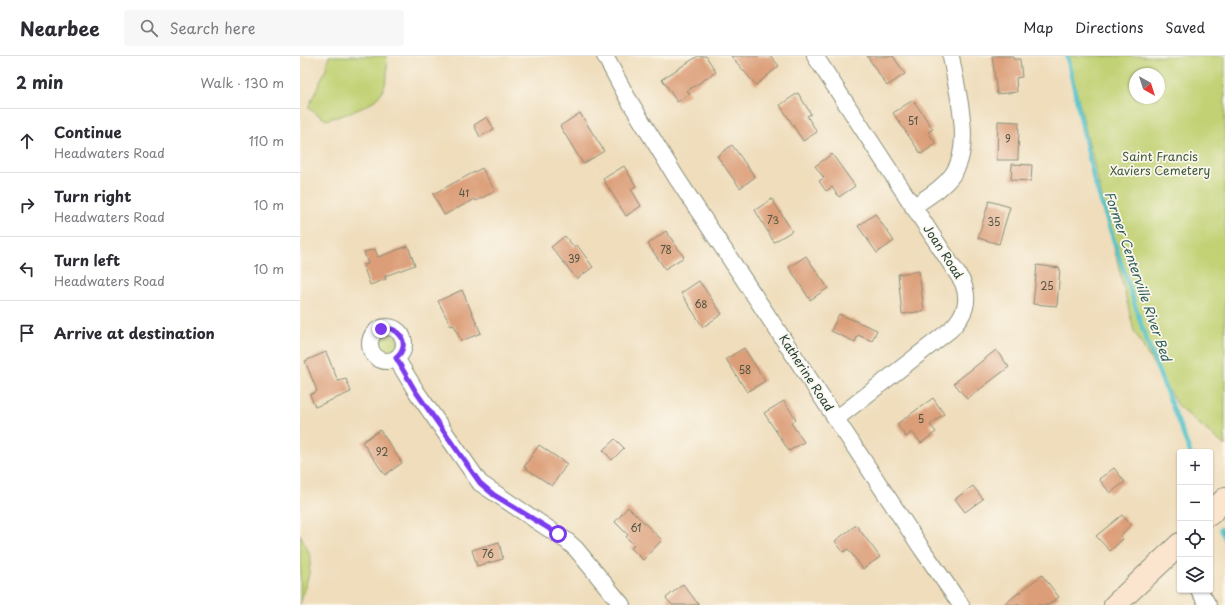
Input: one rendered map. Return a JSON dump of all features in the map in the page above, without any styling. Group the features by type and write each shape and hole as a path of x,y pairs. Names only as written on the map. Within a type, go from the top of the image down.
{"main road":[{"path":"1213,511 1225,499"},
{"path":"1115,605 1177,552"}],"street":[{"name":"Katherine Road","path":"604,56 627,97 676,177 922,549 962,605"},
{"name":"Joan Road","path":"815,56 962,281 967,296 967,305 962,317 950,330 836,419"},
{"path":"913,207 948,180 954,172 961,153 963,130 951,56"},
{"path":"396,358 429,411 480,483 567,541 576,549 622,605"},
{"path":"1201,593 1208,605"}],"green space":[{"path":"329,56 386,56 387,72 385,84 380,94 373,102 352,112 326,120 308,108 326,69"},
{"name":"Saint Francis Xaviers Cemetery","path":"1068,56 1225,56 1225,446 1177,405 1134,331"},
{"path":"387,333 395,336 398,344 395,352 387,355 379,352 376,344 379,336"},
{"path":"300,534 311,557 309,574 300,604"}],"building":[{"path":"698,56 706,56 716,72 687,91 690,94 677,102 662,79"},
{"path":"731,56 771,56 779,66 756,85"},
{"path":"867,56 893,56 905,74 887,86"},
{"path":"992,56 1013,56 1013,59 1020,59 1022,77 1016,78 1017,92 997,94"},
{"path":"798,93 811,114 807,116 817,132 803,141 780,105"},
{"path":"913,100 933,129 928,132 936,144 921,154 893,113"},
{"path":"580,113 604,151 583,164 560,126"},
{"path":"487,117 494,129 480,137 474,125"},
{"path":"998,121 1019,122 1018,160 997,160"},
{"path":"732,145 755,177 740,188 717,156"},
{"path":"832,154 855,186 839,197 832,187 826,191 819,181 824,178 815,166"},
{"path":"1012,164 1032,165 1031,181 1011,180"},
{"path":"624,166 636,186 631,189 641,206 626,216 603,179"},
{"path":"482,168 495,191 476,201 475,199 444,215 433,194"},
{"path":"772,199 792,231 774,242 755,210"},
{"path":"989,201 1010,207 999,244 978,238"},
{"path":"875,214 894,241 877,253 858,226"},
{"path":"666,231 684,257 665,269 648,244"},
{"path":"565,236 574,247 577,245 593,267 577,279 551,247"},
{"path":"408,246 415,265 385,276 386,279 370,285 363,265 368,264 364,252 375,249 378,257"},
{"path":"806,256 828,288 810,300 789,267"},
{"path":"1037,265 1060,268 1057,306 1033,304"},
{"path":"919,271 924,311 902,314 898,274"},
{"path":"699,281 722,314 703,327 681,293"},
{"path":"462,290 481,333 461,341 454,325 451,326 438,301"},
{"path":"839,314 877,330 872,341 858,335 855,342 831,331"},
{"path":"744,348 765,381 747,392 726,359"},
{"path":"996,350 1009,367 967,399 954,383"},
{"path":"326,352 338,381 346,379 351,392 315,407 310,395 317,391 305,361"},
{"path":"933,398 944,414 930,425 936,432 921,443 912,432 906,437 897,424"},
{"path":"784,401 796,419 791,423 804,442 789,451 764,413"},
{"path":"380,430 402,463 385,475 362,442"},
{"path":"615,439 624,448 612,460 603,450"},
{"path":"539,445 567,464 552,486 524,467"},
{"path":"1114,468 1125,482 1110,493 1099,479"},
{"path":"973,486 983,499 965,512 955,499"},
{"path":"628,507 662,540 643,560 631,548 634,545 626,537 628,535 615,522"},
{"path":"1122,515 1131,525 1120,536 1123,539 1110,551 1096,536"},
{"path":"856,525 880,557 863,569 848,549 843,552 835,541"},
{"path":"499,542 503,559 477,566 472,550"},
{"path":"1042,575 1059,597 1048,605 1003,605"},
{"path":"683,584 699,605 672,605 666,598"}],"waterway":[{"name":"Former Centerville River Bed","path":"1067,56 1094,180 1147,342 1189,449"},
{"name":"Former Centerville River Bed","path":"1221,529 1225,539"}],"route":[{"path":"381,329 385,327 395,329 402,336 404,346 400,355 396,358 416,392 472,475 494,495 558,534"}]}
